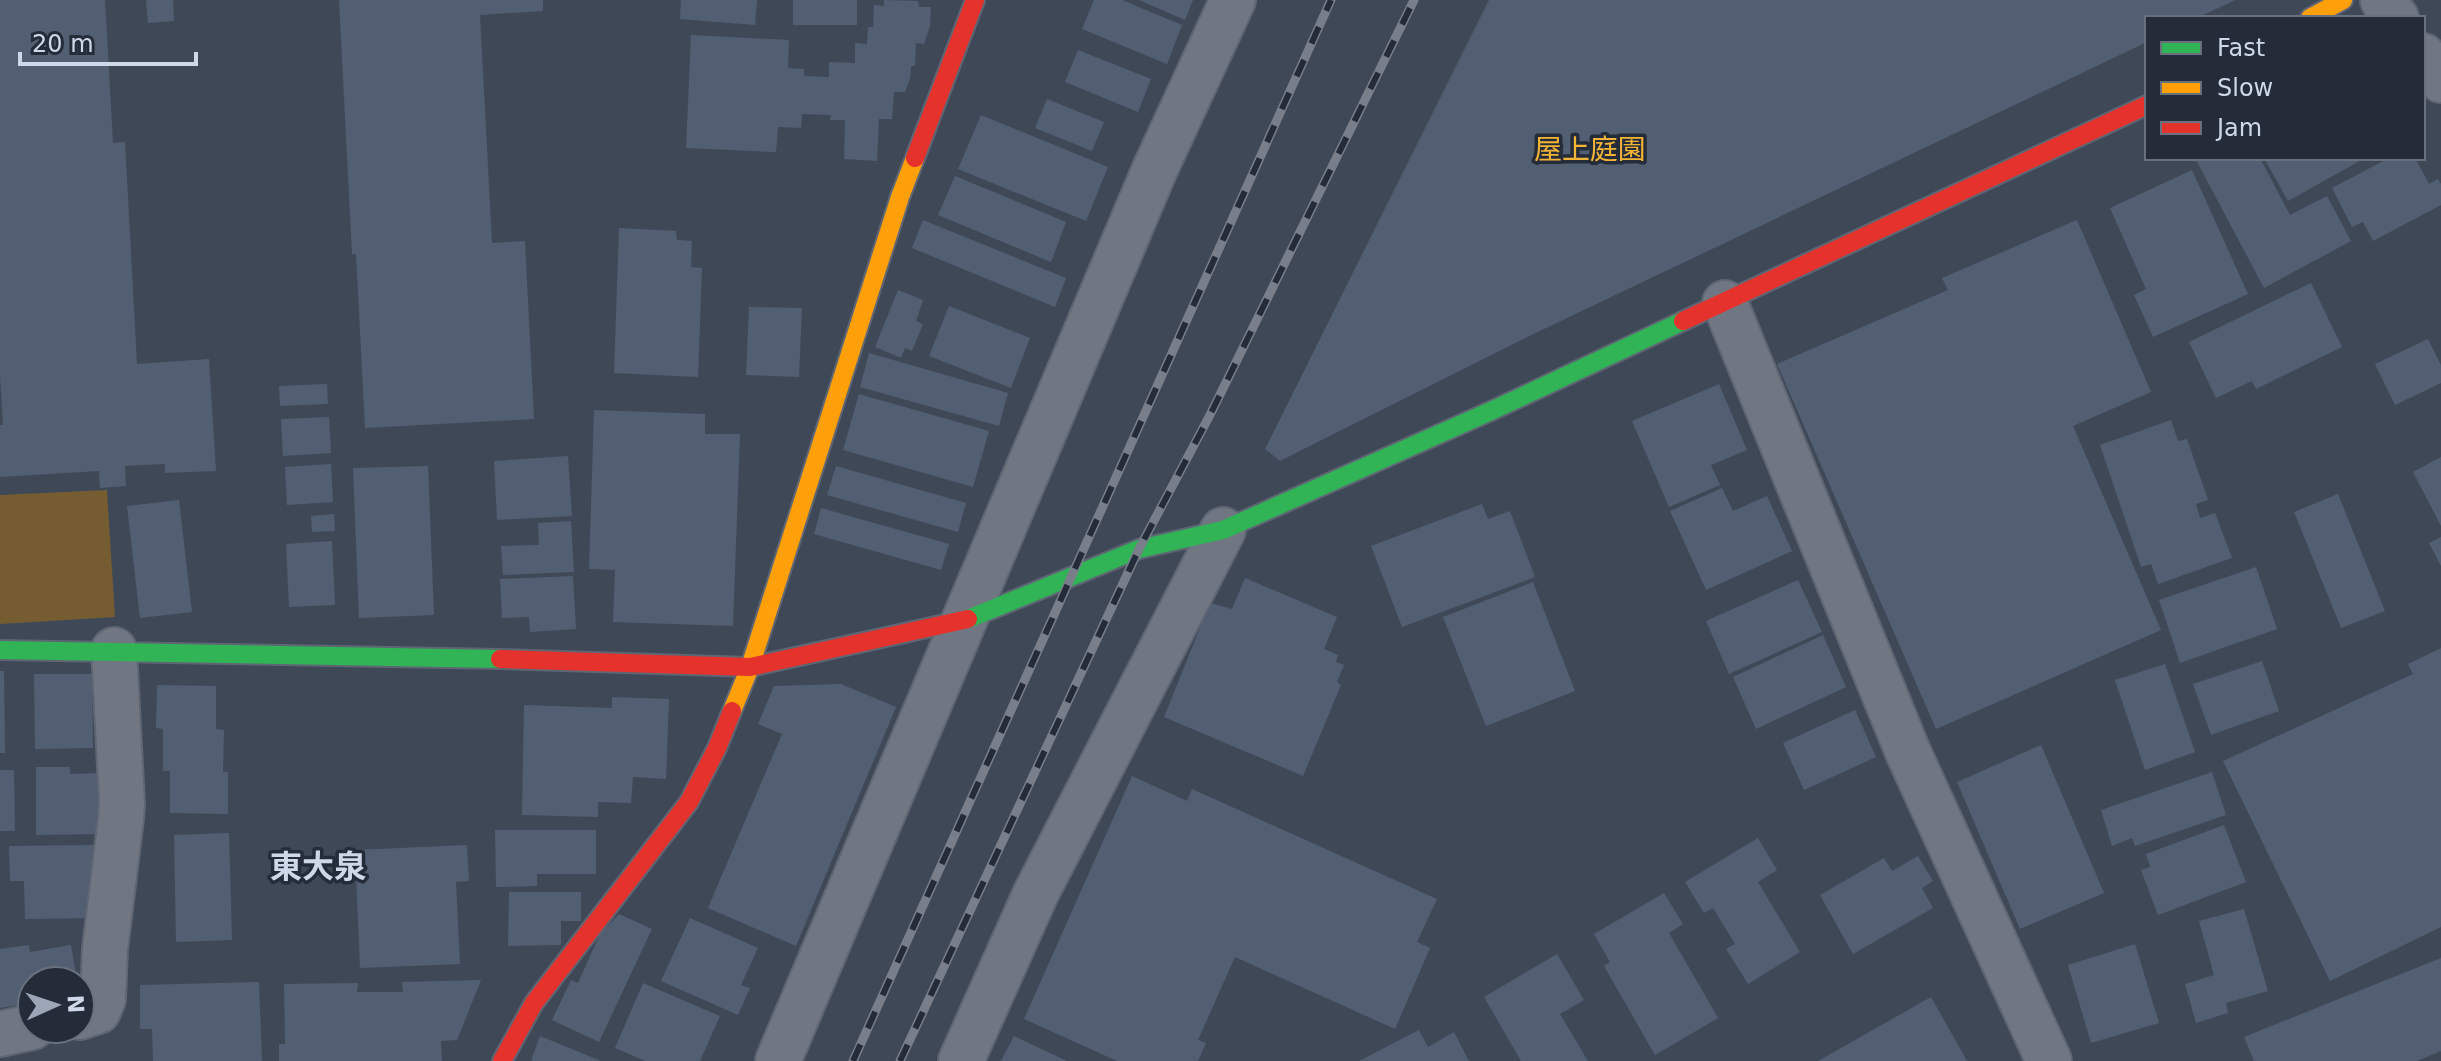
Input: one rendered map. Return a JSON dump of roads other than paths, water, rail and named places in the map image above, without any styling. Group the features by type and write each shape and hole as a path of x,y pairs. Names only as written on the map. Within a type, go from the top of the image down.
{"street":[{"path":"502,1061 534,1003 689,802 717,748 750,667 900,197 975,0"},
{"path":"778,1061 1155,169 1233,0"},
{"path":"2314,16 2343,0"},
{"path":"2425,59 2441,80"},
{"path":"0,650 449,657 750,667 964,620 1139,549 1223,530 1491,411 2145,106"},
{"path":"1725,303 1908,752 2049,1061"},
{"path":"961,1061 1036,893 1223,530"},
{"path":"96,1012 103,999 105,949 122,804 114,650"}],"railway":[{"path":"853,1061 1331,0"},
{"path":"900,1061 1139,549 1211,413 1414,0"}],"district":[{"name":"東大泉","path":"318,867"}],"park label":[{"name":"屋上庭園","path":"1590,149"}]}
